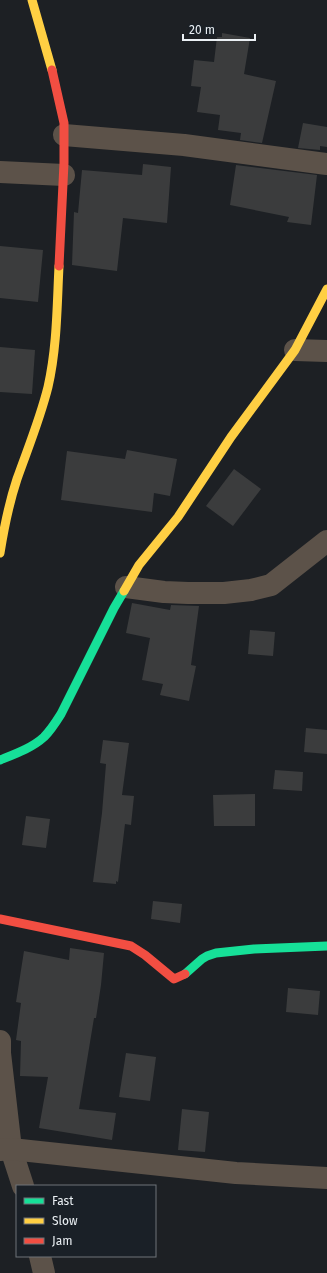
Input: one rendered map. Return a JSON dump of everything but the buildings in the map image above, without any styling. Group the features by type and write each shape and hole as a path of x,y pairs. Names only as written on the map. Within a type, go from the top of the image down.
{"street":[{"path":"0,553 6,519 17,480 38,423 48,386 56,331 64,175 64,123 54,76 32,0"},
{"path":"64,135 184,145 327,164"},
{"path":"0,172 64,175"},
{"path":"0,760 16,754 44,738 52,728 61,714 114,608 139,565 178,517 231,437 295,350 327,289"},
{"path":"295,350 327,351"},
{"path":"126,586 164,592 224,593 258,589 271,586 327,541"},
{"path":"0,919 133,947 174,980 181,978 207,956 255,948 327,946"},
{"path":"0,1041 6,1150 23,1185"},
{"path":"6,1150 236,1173 327,1178"},
{"path":"40,1257 44,1273"}],"traffic: fast":[{"path":"0,760 34,744 44,737 51,729 61,714 124,591"},
{"path":"185,974 202,959 216,953 254,949 327,946"}],"traffic: slow":[{"path":"32,0 52,70"},
{"path":"0,553 14,488 38,422 48,387 55,342 59,266"},
{"path":"124,591 139,565 178,517 231,437 295,350 327,289"}],"traffic: jam":[{"path":"52,70 64,123 64,163 59,266"},
{"path":"0,919 131,946 145,955 174,979 185,974"}]}
